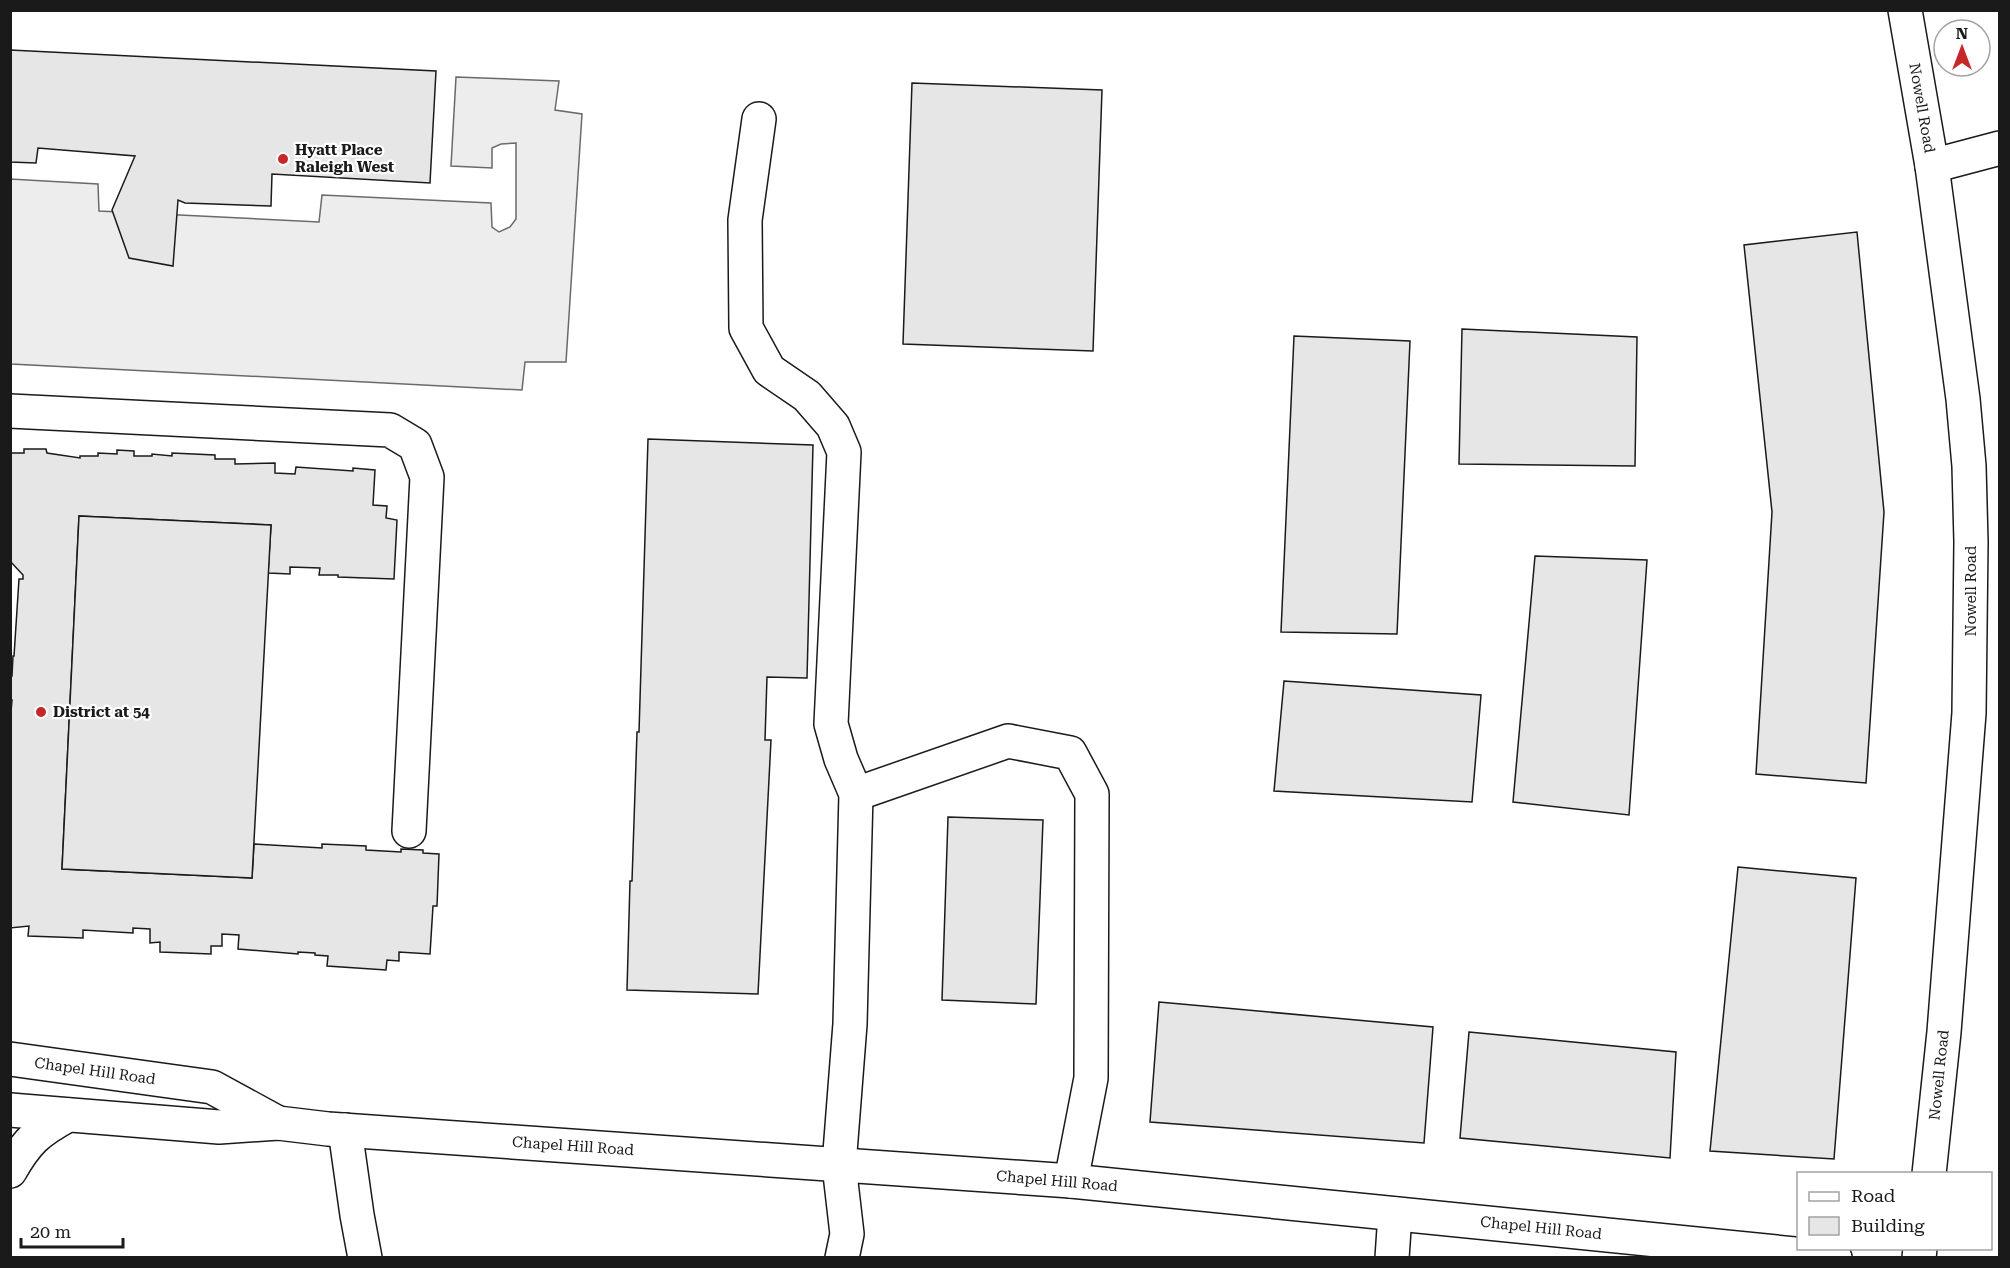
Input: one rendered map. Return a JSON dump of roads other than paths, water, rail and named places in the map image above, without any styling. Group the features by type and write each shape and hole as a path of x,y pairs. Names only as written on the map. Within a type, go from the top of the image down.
{"main road":[{"name":"Nowell Road","path":"1905,10 1932,166 1963,399 1968,454 1971,542 1969,712 1944,1032 1929,1172"},
{"path":"759,119 745,220 746,328 769,370 807,396 833,426 844,452 831,724 841,759 856,794 850,1024 839,1165 848,1234 842,1257"},
{"path":"1932,166 2000,148"},
{"path":"10,411 390,430 415,445 427,477 410,831"},
{"path":"856,794 1008,741 1070,753 1092,794 1091,1078 1071,1181"},
{"name":"Chapel Hill Road","path":"10,1059 212,1087 278,1123"},
{"name":"Chapel Hill Road","path":"10,1110 219,1127 278,1123 345,1130 1071,1181 1835,1257"},
{"path":"10,1171 23,1147 46,1127 68,1115"},
{"path":"345,1130 365,1257"},
{"path":"1392,1257 1395,1214"}],"place":[{"name":"Hyatt Place Raleigh West","path":"283,159"},
{"name":"District at 54","path":"41,712"}]}
